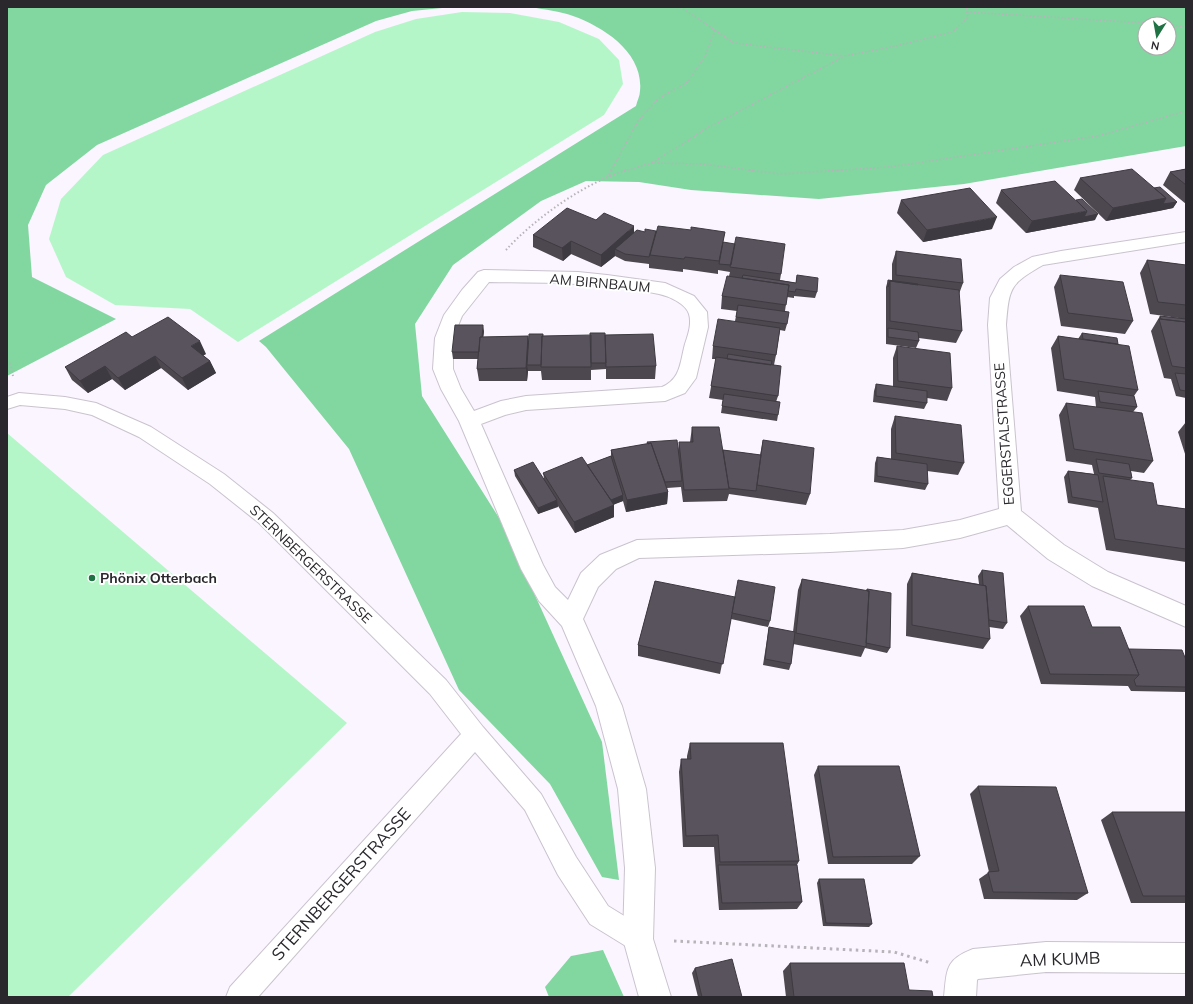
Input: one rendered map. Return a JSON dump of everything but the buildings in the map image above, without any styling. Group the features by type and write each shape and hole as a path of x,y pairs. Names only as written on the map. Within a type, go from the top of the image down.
{"street":[{"name":"EGGERSTALSTRASSE","path":"571,619 589,580 608,562 637,550 903,539 960,529 1010,515 997,325 999,298 1006,283 1020,271 1038,261 1061,256 1186,237"},
{"path":"484,276 468,294 453,315 444,338 444,369 451,389 470,421 533,569 547,594 571,619 609,706 632,788 640,868 638,939 655,997"},
{"name":"AM BIRNBAUM","path":"470,421 501,408 526,403 665,394 678,388 686,378 699,327 698,312 688,300 665,289 586,279 484,276"},
{"path":"1010,515 1056,552 1100,579 1186,618"},
{"name":"AM KUMB","path":"961,985 974,964 1046,957 1186,958"}],"lane":[{"name":"STERNBERGERSTRASSE","path":"7,403 19,400 64,403 96,409 145,432 217,479 266,518 438,688 533,802 567,866 599,915 638,939"},
{"name":"STERNBERGERSTRASSE","path":"240,997 475,734"}],"path":[{"path":"680,7 734,43 845,56"},
{"path":"484,276 515,240 559,204 609,175 652,163 709,127 845,56 896,46 952,32 968,18 966,7"},
{"path":"966,12 1137,22"},
{"path":"609,175 638,121 659,98 688,82 705,57 715,30"},
{"path":"652,163 703,164 780,174 889,167 1098,136 1186,111"},
{"path":"638,939 894,952 961,985"}],"green space":[{"path":"7,7 452,7 412,11 376,21 97,145 46,185 28,225 32,277 116,319 7,376"},
{"path":"531,7 1186,7 1186,146 964,184 819,199 691,190 639,182 586,181 541,201 453,265 415,324 422,396 501,521 602,742 619,880 602,877 550,784 459,690 349,449 266,347 259,341 636,106 640,93 640,77 636,65 629,53 620,43 597,27 563,13"},
{"path":"462,12 510,13 559,22 599,39 619,60 623,84 604,115 238,342 190,309 115,305 66,277 49,239 61,199 103,155 375,32 416,19"},
{"name":"Phönix Otterbach","path":"7,433 347,723 68,997 7,997"},
{"path":"603,950 624,997 549,997 545,987 571,956"}],"place":[{"name":"Phönix Otterbach","path":"92,578"}]}
